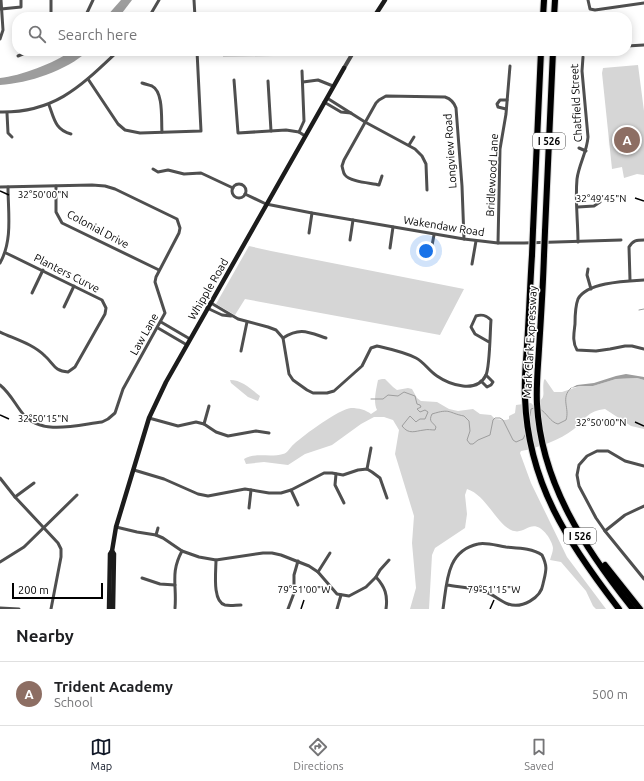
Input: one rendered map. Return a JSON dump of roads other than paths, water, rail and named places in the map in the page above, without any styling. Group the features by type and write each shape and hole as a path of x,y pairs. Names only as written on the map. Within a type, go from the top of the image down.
{"highway":[{"path":"543,12 544,0"},
{"path":"554,12 555,0"},
{"name":"Mark Clark Expressway","path":"541,56 525,396 529,436 533,456 547,496 567,536 592,574 619,609"},
{"name":"Mark Clark Expressway","path":"553,56 537,393 540,430 544,454 558,493 579,534 603,570 633,609"},
{"path":"579,534 640,609"}],"main road":[{"path":"377,12 385,0"},
{"name":"Whipple Road","path":"109,609 110,554 112,551 116,527 149,418 166,382 207,308 344,68"},
{"name":"Whipple Road","path":"112,551 114,554 113,609"}],"street":[{"path":"0,39 3,30 1,0"},
{"path":"1,9 21,7 21,0"},
{"path":"51,0 51,12"},
{"path":"88,12 93,0"},
{"path":"152,12 160,0"},
{"path":"194,0 195,12"},
{"path":"588,0 590,9 595,10 644,3"},
{"path":"632,46 644,45"},
{"path":"0,112 36,108 49,104 76,90 113,56"},
{"path":"88,79 118,124 135,133 201,131 197,56"},
{"name":"Whipple Road","path":"344,68 351,56"},
{"name":"Chatfield Street","path":"578,242 577,181 580,164 588,147 582,71 583,57"},
{"name":"Bridlewood Lane","path":"498,243 500,149 510,66"},
{"path":"299,132 304,121 302,71"},
{"path":"234,80 238,133 291,130 299,132 305,136"},
{"path":"268,80 271,130"},
{"path":"303,82 318,80 334,86"},
{"path":"142,83 152,86 157,90 160,96 162,132"},
{"name":"Longview Road","path":"382,176 379,185 351,179 345,177 342,166 365,122 379,100 386,96 449,98 456,108 462,186 464,239"},
{"path":"326,100 409,145 422,156 426,164 427,190"},
{"name":"Bridlewood Lane","path":"506,109 498,107 497,104 500,100 507,100"},
{"path":"49,104 60,129 71,134"},
{"path":"7,112 8,133 12,137"},
{"path":"409,145 414,137"},
{"path":"579,148 586,151"},
{"path":"153,169 158,172 168,170 184,174 201,173 233,188"},
{"path":"237,185 241,185 246,190 245,194 242,197 236,197 233,192 233,188 237,185"},
{"name":"Colonial Drive","path":"56,186 56,212 62,223 159,270"},
{"name":"Law Lane","path":"0,187 105,186 115,189 177,219 180,228 179,233 159,270 155,282 165,313 123,389 115,414 102,422 59,428 37,424 23,414 6,390 0,385"},
{"path":"0,263 6,253 8,235 8,187"},
{"name":"Wakendaw Road","path":"245,194 266,204 312,214 476,241 498,243 621,240"},
{"path":"578,207 594,206 600,202"},
{"path":"309,233 312,214"},
{"path":"350,240 353,220"},
{"path":"390,248 393,228"},
{"path":"430,256 434,235"},
{"path":"630,280 629,247 635,240 644,240"},
{"path":"472,264 476,241"},
{"name":"Planters Curve","path":"0,332 37,349 58,370 68,372 75,367 105,314 106,308 102,300 6,253"},
{"path":"588,269 587,275 591,289"},
{"path":"32,293 43,270"},
{"path":"644,280 607,283 586,291 580,296 576,306 573,344 577,350 610,350 625,346 644,349"},
{"path":"64,307 74,286"},
{"path":"211,303 232,316 247,322 268,326 276,330 283,338 289,374 293,380 313,393 327,393 334,391 362,366 371,348 377,346 417,358 437,376 459,386 472,386 481,382 488,370 491,320 486,316 476,316 470,327 472,331 489,342"},
{"path":"207,308 222,315 232,316"},
{"path":"161,322 190,339"},
{"path":"241,351 247,322"},
{"path":"158,328 187,345"},
{"path":"283,338 293,332 301,331 326,338"},
{"path":"481,382 487,386 491,385 491,379 486,375"},
{"path":"204,424 209,406"},
{"path":"149,418 178,426 196,422 204,424 216,432 228,436 256,431 269,433"},
{"path":"367,470 371,448"},
{"path":"644,466 625,460 608,451 597,451 588,456 579,465 577,475 579,486 596,518 605,531 644,577"},
{"path":"134,470 164,479 198,494 208,496 245,489 275,493 291,490 319,474 329,472 344,475 358,470 367,470 380,478 387,498"},
{"path":"336,474 335,485 344,503"},
{"path":"0,478 15,497 58,543 61,549 61,557 51,609"},
{"path":"15,497 34,483"},
{"path":"249,508 251,490"},
{"path":"291,490 298,505"},
{"path":"0,562 24,547 77,495"},
{"path":"605,531 625,515 644,506"},
{"path":"116,527 156,535 182,551 198,557 216,560 272,553 298,561 318,572 334,591 341,595 350,596 366,588 389,560"},
{"path":"156,535 158,528"},
{"path":"443,609 449,570 457,556 464,550 478,544 538,552 542,555 547,564 543,588 540,594 528,602 515,607 485,591 447,585"},
{"path":"174,608 176,598 175,565 182,551"},
{"path":"318,572 330,553"},
{"path":"216,560 216,594 218,600 223,605 241,605"},
{"path":"288,609 294,593 294,575 298,561"},
{"path":"376,577 383,584 386,593 386,609"},
{"path":"142,578 160,584 175,585"},
{"path":"337,609 341,595"},
{"path":"508,609 509,605"},
{"path":"0,608 19,609"}],"waterway":[{"path":"639,310 644,309"},
{"path":"540,409 555,423 558,424 566,420 566,396 571,388"},
{"path":"371,399 383,399 388,395 398,396 404,392 415,396 417,404 421,407 417,409 420,412 425,410 428,412 425,419 420,419 416,422 410,416 402,426 407,431 415,432 435,430 436,427 431,420 432,414 446,411 464,416 469,421 470,431 467,440 470,444 473,444 490,435 493,420 495,418 500,418 503,420 513,440 516,442 523,439 526,433"},
{"path":"530,416 531,409 534,408"}],"place":[{"name":"Trident Academy","path":"627,140"}]}
